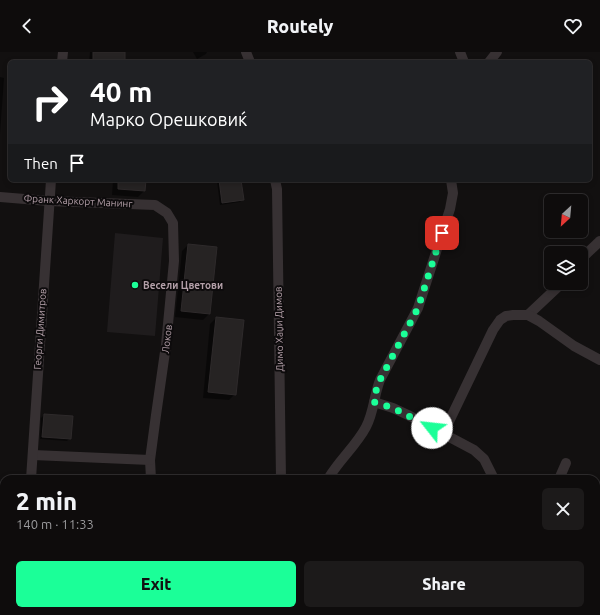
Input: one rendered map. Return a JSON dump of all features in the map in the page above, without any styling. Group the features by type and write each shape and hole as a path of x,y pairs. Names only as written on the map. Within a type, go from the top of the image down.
{"street":[{"path":"491,60 497,52"},
{"name":"Георги Димитров","path":"31,475 51,182"},
{"name":"Димо Хаџи Димов","path":"275,182 281,475"},
{"path":"330,475 336,465 350,450 366,426 371,414 380,380 418,308 450,209 453,193 451,182"},
{"name":"Франк Харкорт Манинг","path":"0,197 49,201 155,205"},
{"name":"Локов","path":"151,475 150,460 166,345 174,260 173,222 167,213 155,205"},
{"path":"588,252 600,241"},
{"path":"528,315 555,290"},
{"path":"443,434 497,325 500,320 506,316 528,315 574,346 600,360"},
{"path":"374,402 408,415 479,454 484,459 492,475"},
{"path":"33,455 150,460"},
{"path":"561,475 566,463"}],"shaded area":[{"name":"Весели Цветови","path":"115,233 163,238 155,336 107,332"}],"building":[{"path":"93,52 125,52 125,60 93,60"},
{"path":"118,182 146,182 145,191 118,189"},
{"path":"219,182 241,182 244,200 222,203"},
{"path":"188,244 217,247 210,314 181,311"},
{"path":"216,317 244,320 236,395 208,392"},
{"path":"44,414 73,416 71,439 42,437"}],"place":[{"name":"Весели Цветови","path":"135,285"}],"route":[{"path":"432,428 393,408 374,402 380,380 418,308 442,233"}]}
